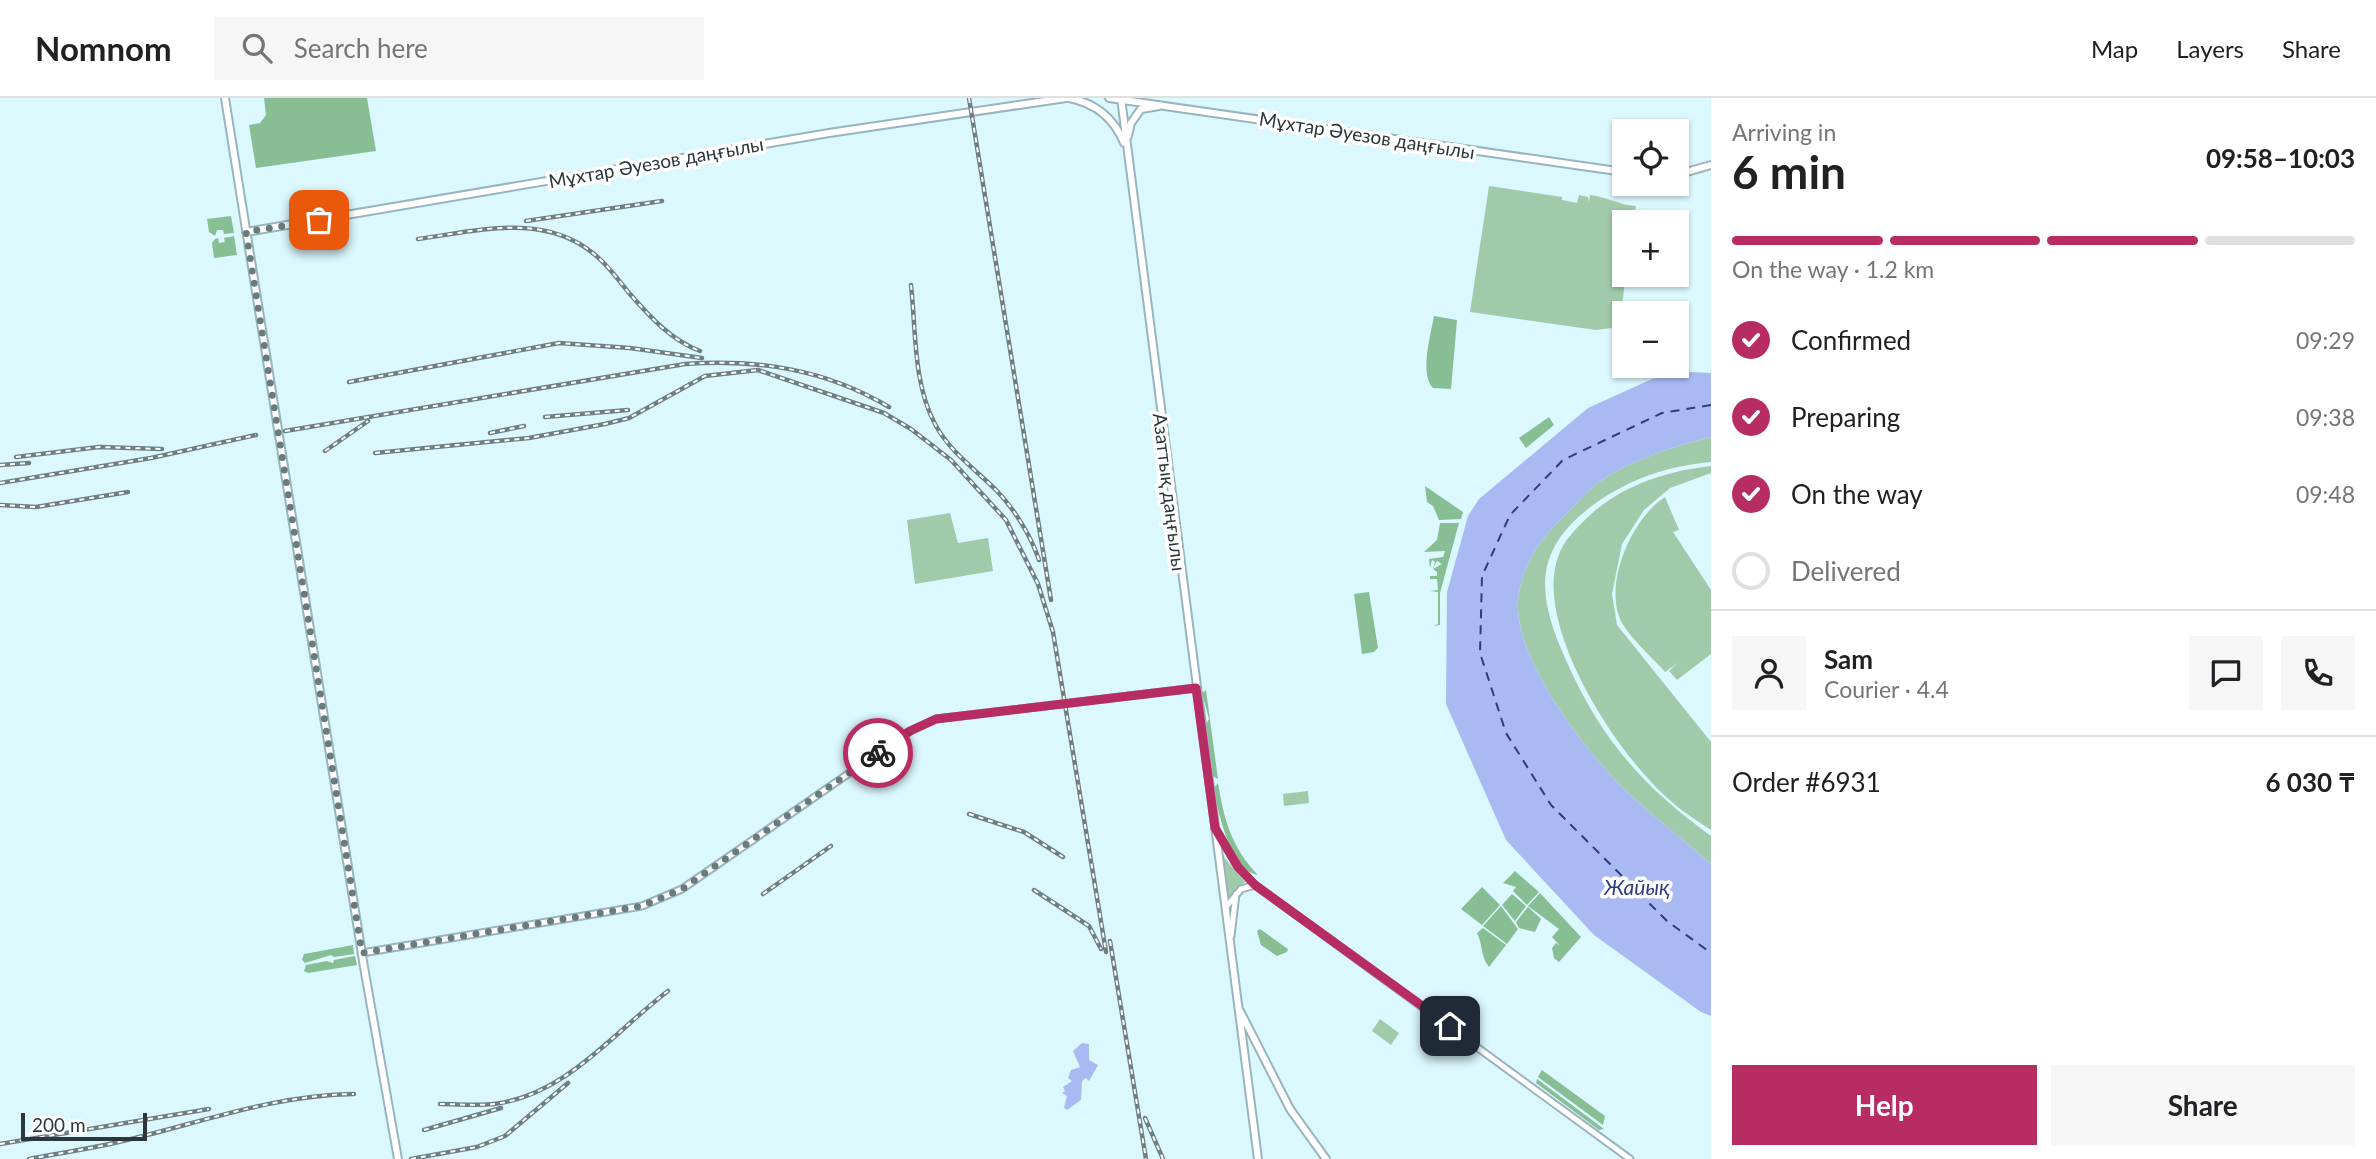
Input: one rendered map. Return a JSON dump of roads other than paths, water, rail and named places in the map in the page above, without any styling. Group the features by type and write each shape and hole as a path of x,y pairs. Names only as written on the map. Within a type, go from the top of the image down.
{"main road":[{"path":"225,98 362,953 398,1159"},
{"path":"1067,98 1088,104 1105,115 1120,135 1127,154"},
{"name":"Мұхтар Әуезов даңғылы","path":"246,232 829,132 1067,98"},
{"name":"Мұхтар Әуезов даңғылы","path":"1109,98 1175,105 1612,170"},
{"name":"Азаттық даңғылы","path":"1121,98 1258,1159"},
{"path":"1158,98 1175,105"},
{"path":"1127,154 1131,122 1141,109 1175,105"},
{"path":"1689,171 1711,165"},
{"path":"1238,1006 1290,1109 1326,1159"}],"street":[{"path":"362,953 642,906 682,889 910,731 936,719 1196,688"},
{"path":"1215,828 1238,867 1255,885 1630,1159"},
{"path":"1224,910 1236,894 1246,886 1255,885"},
{"path":"1230,950 1236,894"}],"water":[{"name":"Жайық","path":"1689,372 1711,373 1711,437 1635,462 1606,477 1590,490 1539,544 1522,581 1519,616 1524,641 1536,668 1550,695 1585,745 1619,784 1711,864 1711,1016 1701,1012 1594,935 1506,840 1446,704 1447,592 1468,516 1479,499 1588,408 1652,379 1689,378"},
{"path":"1082,1043 1089,1044 1089,1060 1098,1065 1089,1081 1086,1078 1082,1081 1081,1100 1067,1110 1064,1108 1067,1096 1062,1093 1065,1091 1063,1087 1072,1081 1068,1078 1071,1070 1080,1067 1073,1051"}],"railway":[{"path":"969,98 1051,600"},
{"path":"526,221 662,201"},
{"path":"418,239 509,228 554,233 575,241 604,263 662,327 680,341 700,351"},
{"path":"911,285 919,374 935,424 955,452 1010,506 1027,533 1039,560"},
{"path":"349,382 559,343 630,348 702,358"},
{"path":"285,431 685,364 739,363 790,369 840,384 889,407"},
{"path":"375,453 529,438 605,424 629,418 705,376 758,370 884,413 911,429 951,460 1006,520 1038,584 1053,632 1106,952"},
{"path":"545,417 628,410"},
{"path":"325,451 368,421"},
{"path":"490,433 524,426"},
{"path":"0,483 151,458 256,435"},
{"path":"16,457 99,447 162,449"},
{"path":"0,465 29,463"},
{"path":"0,505 36,507 128,492"},
{"path":"969,814 1024,832 1063,857"},
{"path":"763,894 831,846"},
{"path":"1034,890 1089,926 1101,949"},
{"path":"1110,941 1146,1159"},
{"path":"440,1104 494,1104 520,1098 544,1088 588,1060 668,991"},
{"path":"411,1159 477,1147 505,1136 568,1083"},
{"path":"29,1159 125,1141 272,1103 354,1094"},
{"path":"424,1130 501,1108"},
{"path":"0,1144 209,1109"},
{"path":"1145,1118 1163,1159"}]}
